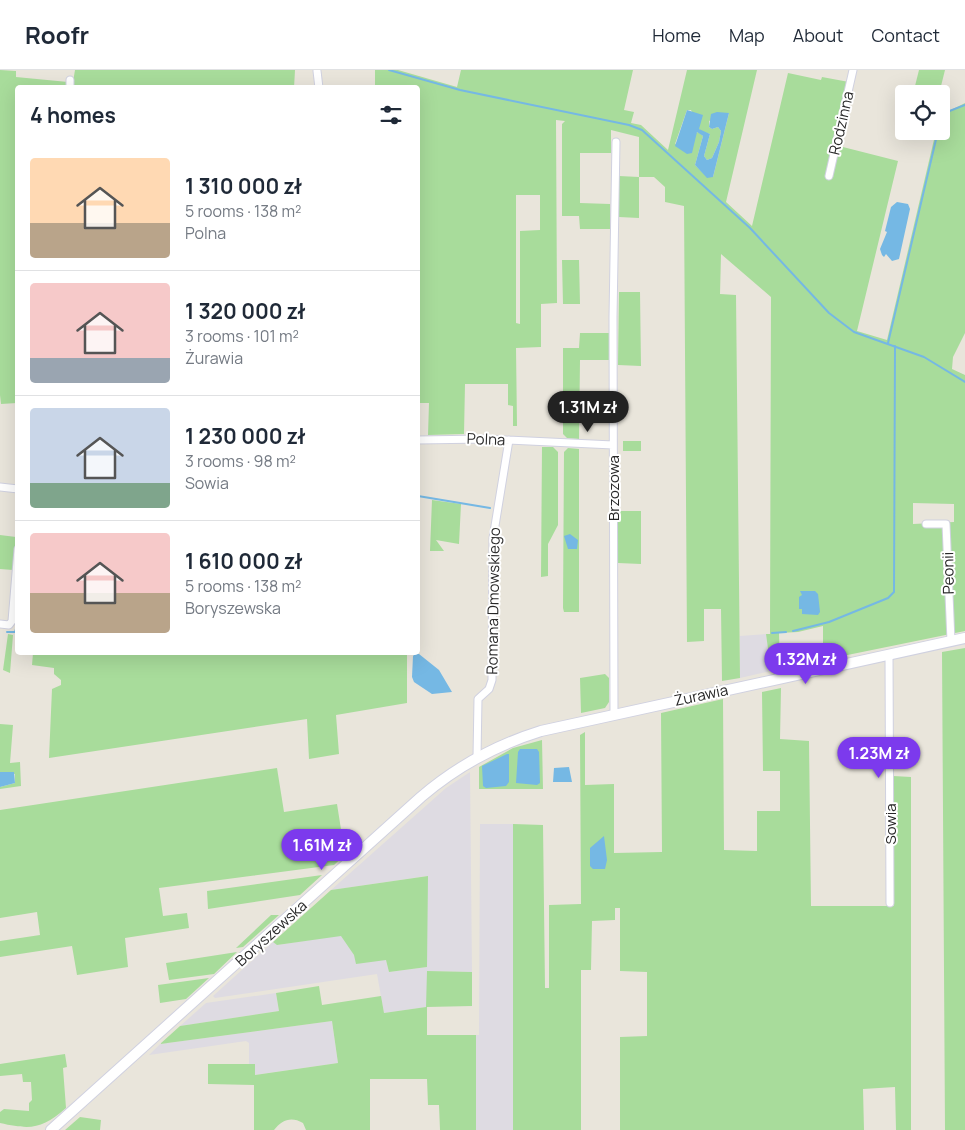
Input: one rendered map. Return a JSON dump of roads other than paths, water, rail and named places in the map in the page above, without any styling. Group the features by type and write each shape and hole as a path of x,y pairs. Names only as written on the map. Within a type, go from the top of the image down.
{"main road":[{"name":"Żurawia","path":"643,708 965,638"},
{"name":"Boryszewska","path":"52,1130 421,797 477,757 527,735 643,708"}],"street":[{"name":"Rodzinna","path":"829,176 853,70"},
{"path":"317,71 319,85"},
{"name":"Brzozowa","path":"614,714 616,142"},
{"name":"Polna","path":"420,440 509,440 614,445"},
{"name":"Romana Dmowskiego","path":"477,757 478,699 489,689 492,680 493,538 509,440"},
{"path":"0,487 15,488"},
{"name":"Peonii","path":"926,524 946,524 951,641"},
{"path":"0,624 14,624 15,605"},
{"name":"Sowia","path":"889,654 890,903"}],"water":[{"path":"687,110 703,115 699,129 710,134 704,156 707,160 712,158 719,142 721,131 718,127 712,129 709,127 711,114 717,112 729,113 713,177 707,178 695,165 703,136 697,132 692,153 687,154 675,146"},
{"path":"897,202 908,204 910,209 899,259 892,261 886,254 884,257 882,255 880,249 887,232 885,231 891,207"},
{"path":"570,534 578,540 577,549 568,549 564,536"},
{"path":"800,591 815,591 818,594 820,612 818,615 802,614 802,609 799,609 799,597 802,595"},
{"path":"420,655 439,670 452,692 432,694 414,682 412,677 413,656"},
{"path":"520,749 537,749 539,752 540,783 537,785 516,783 518,752"},
{"path":"509,754 509,782 506,786 486,788 483,786 482,766"},
{"path":"569,767 572,782 553,782 554,768"},
{"path":"0,772 14,772 15,783 0,787"},
{"path":"604,836 607,860 605,869 593,869 590,866 590,848"}],"waterway":[{"path":"389,70 460,90 629,125 642,130 750,228 829,313 854,332 924,357 965,382"},
{"path":"950,111 965,105"},
{"path":"888,343 936,140"},
{"path":"793,631 829,622 888,598 894,592 895,346"},
{"path":"420,496 490,508"},
{"path":"7,632 15,632"},
{"path":"772,633 786,632"}]}
